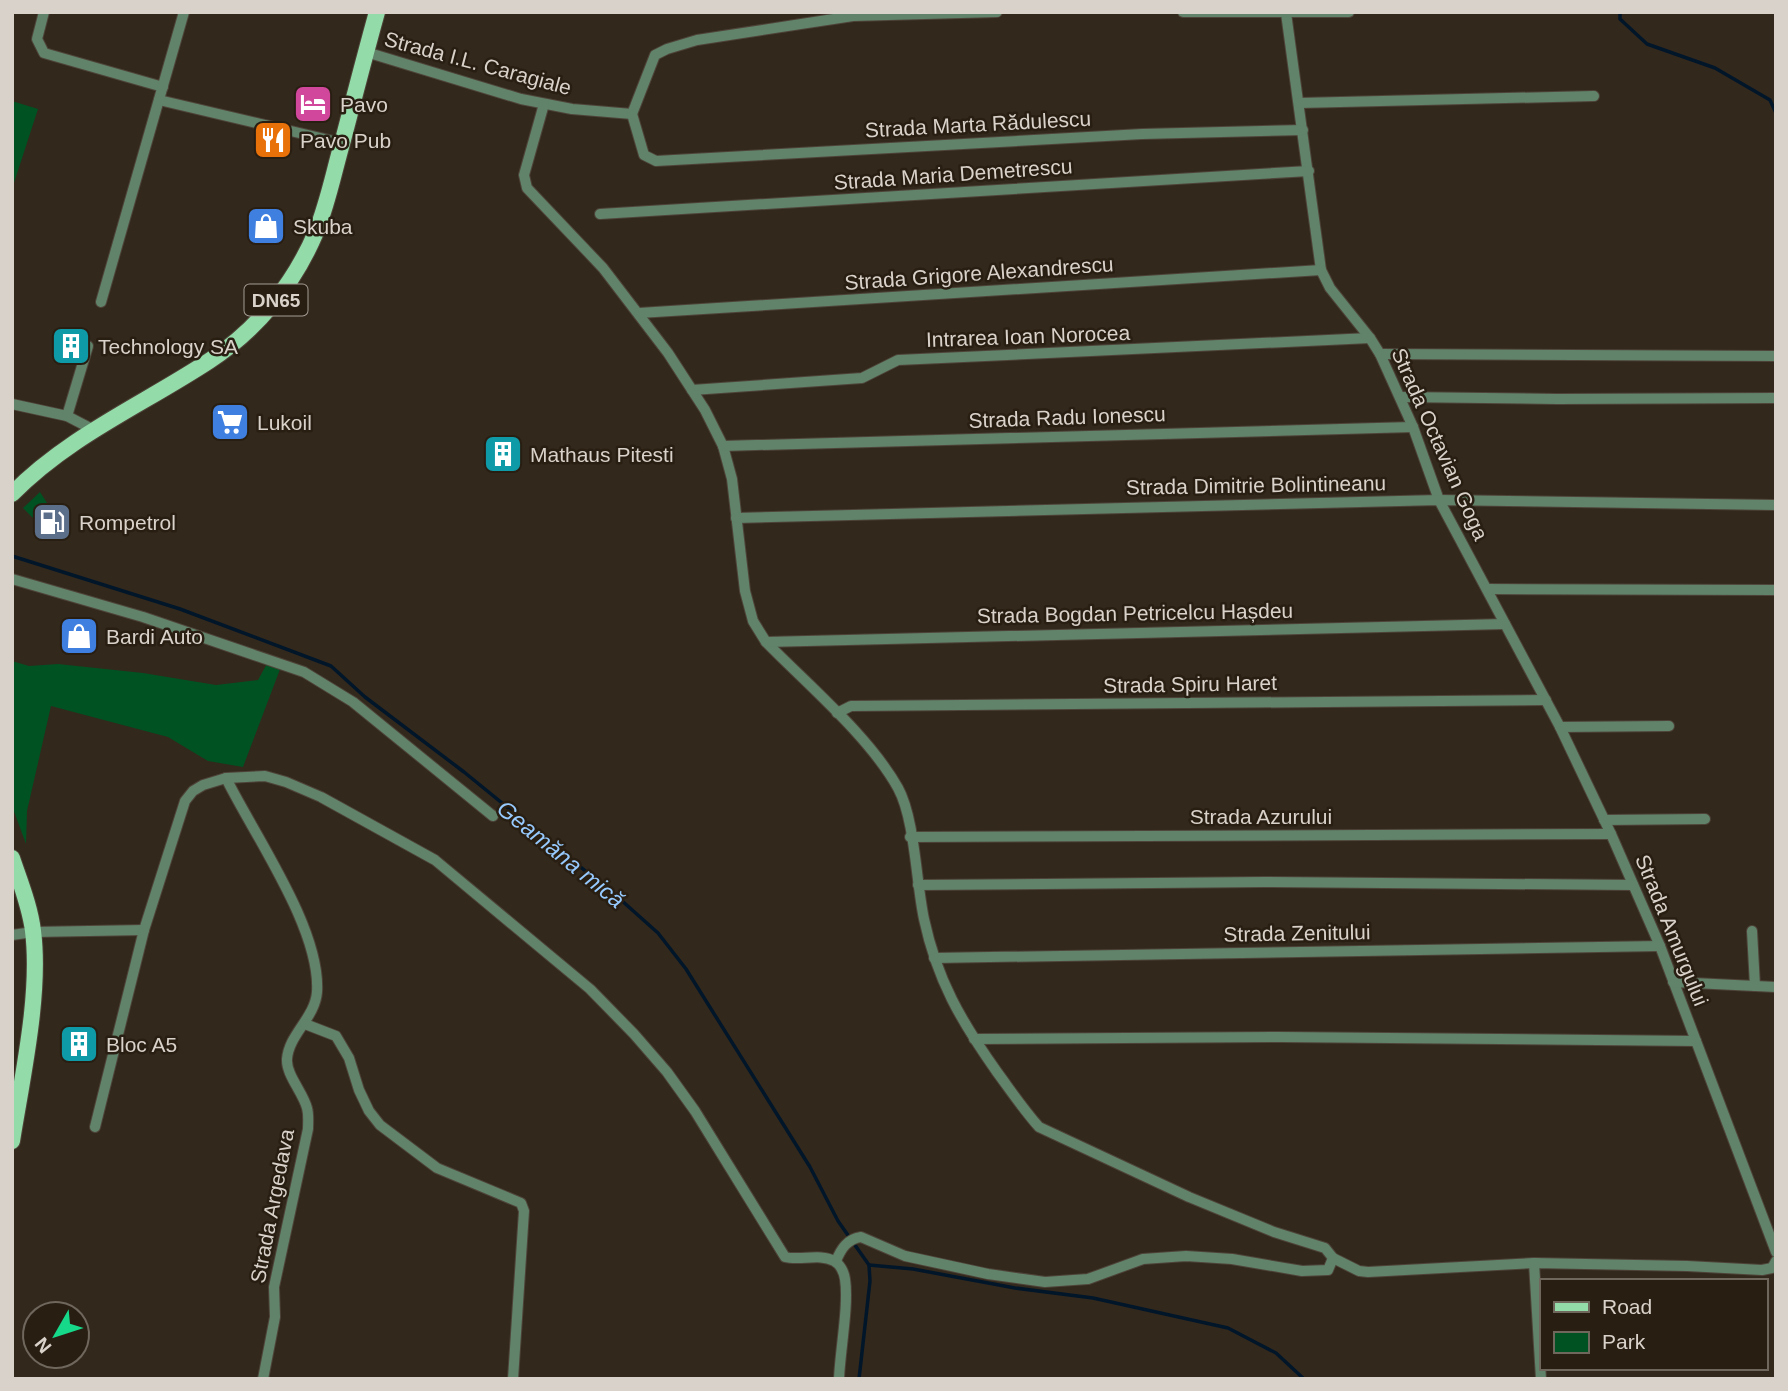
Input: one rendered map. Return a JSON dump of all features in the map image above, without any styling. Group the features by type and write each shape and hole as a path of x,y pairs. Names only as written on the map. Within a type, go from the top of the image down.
{"main road":[{"name":"DN65","path":"12,494 35,472 92,429 215,358 241,337 289,283 317,231 377,12"},
{"path":"12,858 33,932 34,974 12,1141"}],"street":[{"path":"44,12 37,39 44,53 163,87"},
{"path":"101,302 184,12"},
{"path":"632,114 655,55 698,40 853,16 997,12"},
{"path":"1183,12 1349,12"},
{"name":"Strada Octavian Goga","path":"1286,13 1321,270 1330,288 1380,354 1413,427 1439,500 1560,727 1611,834"},
{"name":"Strada I.L. Caragiale","path":"366,52 544,104 632,114"},
{"path":"1300,103 1594,96"},
{"path":"159,100 342,143"},
{"path":"544,104 524,175 527,188 603,268 639,313 705,410 723,446 732,479 745,591 753,621 766,642 872,751 898,789 907,811 924,918 938,971 974,1039 1021,1108 1039,1127 1189,1197 1274,1232 1325,1248 1333,1258 1359,1271 1534,1264 1762,1270 1772,1268 1776,1261"},
{"name":"Strada Marta Rădulescu","path":"632,114 644,155 656,161 1142,134 1303,130"},
{"name":"Strada Maria Demetrescu","path":"600,214 1309,171"},
{"name":"Strada Grigore Alexandrescu","path":"639,313 1321,270"},
{"name":"Intrarea Ioan Norocea","path":"692,390 862,378 898,360 1370,338"},
{"path":"67,416 88,345"},
{"path":"1380,354 1776,356"},
{"path":"1400,397 1776,398"},
{"path":"12,404 67,416 92,429"},
{"name":"Strada Radu Ionescu","path":"723,446 1413,427"},
{"name":"Strada Dimitrie Bolintineanu","path":"736,517 1439,500 1776,505"},
{"path":"12,579 143,617 304,672 353,702 493,816"},
{"path":"1487,589 1776,590"},
{"name":"Strada Bogdan Petricelcu Hașdeu","path":"766,642 1505,624"},
{"name":"Strada Spiru Haret","path":"836,713 850,706 1546,700"},
{"path":"1560,727 1669,726"},
{"path":"95,1127 144,930 186,801 193,791 203,785 226,778 265,776 286,782 376,826 435,860 590,989 667,1072 727,1160 785,1257 826,1258 836,1261 842,1270 845,1279 839,1379"},
{"name":"Strada Argedava","path":"226,778 304,927 317,989 311,1014 293,1042 287,1059 307,1108 308,1129 274,1287 275,1317 263,1379"},
{"path":"1604,820 1705,819"},
{"name":"Strada Azurului","path":"911,837 1611,834"},
{"name":"Strada Amurgului","path":"1611,834 1660,946 1776,1252"},
{"path":"918,885 1263,882 1633,885"},
{"path":"12,935 33,932 144,930"},
{"path":"1752,931 1755,986"},
{"name":"Strada Zenitului","path":"934,958 1660,946"},
{"path":"1673,982 1776,987"},
{"path":"305,1024 336,1036 349,1058 369,1111 380,1125 437,1168 522,1203 524,1211 513,1379"},
{"path":"974,1039 1280,1037 1696,1041"},
{"path":"836,1261 842,1247 861,1237 890,1251 918,1260 1045,1282 1088,1279 1143,1259 1186,1256 1232,1259 1321,1272 1328,1270 1333,1258"},
{"path":"1534,1264 1540,1363"}],"green space":[{"path":"12,101 38,109 12,189"},
{"path":"40,492 50,511 41,519 35,520 23,508"},
{"path":"269,660 282,664 243,767 208,761 168,737 51,706 27,811 26,844 12,806 12,661 29,666 58,664 143,673 216,685 258,680"}],"waterway":[{"path":"1620,12 1620,19 1647,44 1715,68 1770,100 1776,113"},
{"name":"Geamăna mică","path":"12,556 180,609 331,666 365,697 464,772 658,933 686,969 810,1167 838,1221 869,1265 870,1281 859,1379"},
{"path":"869,1265 913,1269 1015,1288 1093,1298 1228,1328 1276,1353 1304,1379"}],"place":[{"name":"Pavo","path":"313,104"},
{"name":"Pavo Pub","path":"273,140"},
{"name":"Skuba","path":"266,226"},
{"name":"Technology SA","path":"71,346"},
{"name":"Lukoil","path":"230,422"},
{"name":"Mathaus Pitesti","path":"503,454"},
{"name":"Rompetrol","path":"52,522"},
{"name":"Bardi Auto","path":"79,636"},
{"name":"Bloc A5","path":"79,1044"}]}
